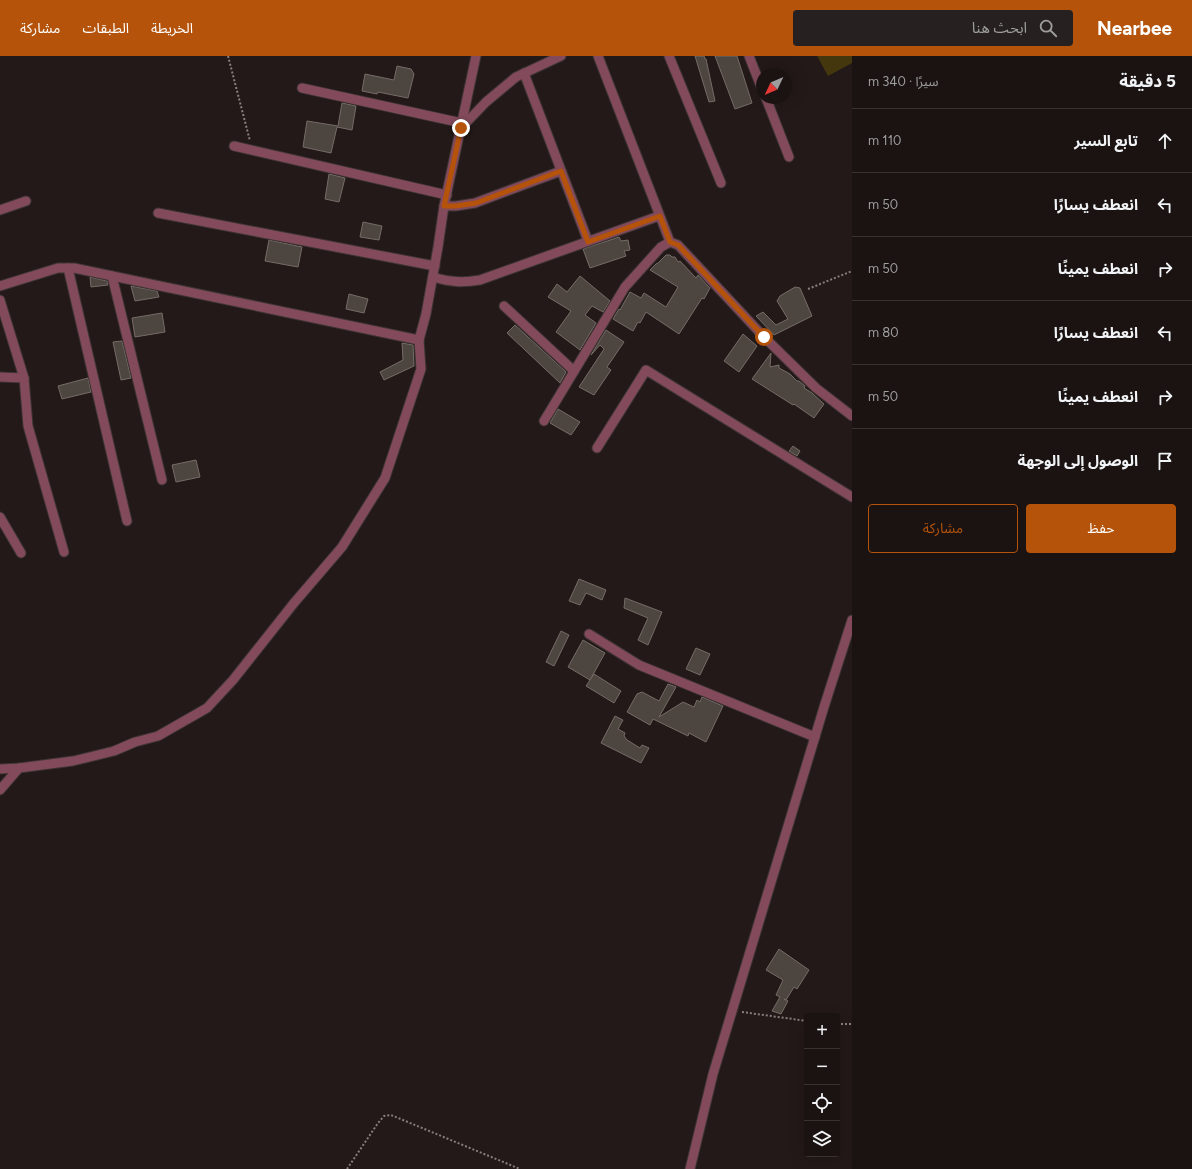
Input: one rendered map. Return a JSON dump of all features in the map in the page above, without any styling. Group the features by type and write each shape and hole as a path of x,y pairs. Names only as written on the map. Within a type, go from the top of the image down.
{"street":[{"path":"0,769 66,762 114,751 135,742 158,736 207,708 233,680 294,603 342,547 385,478 421,369 419,340 433,277 446,195 476,56"},
{"path":"461,126 486,102 516,78 561,56"},
{"path":"598,56 670,242 678,245 764,337 816,388 852,416"},
{"path":"669,56 721,183"},
{"path":"749,56 756,74"},
{"path":"524,74 588,242"},
{"path":"302,88 461,126"},
{"path":"768,104 790,157"},
{"path":"234,146 446,195"},
{"path":"444,206 476,203 561,171"},
{"path":"0,210 26,201"},
{"path":"158,213 435,266"},
{"path":"433,277 449,282 466,283 480,280 660,216"},
{"path":"544,421 625,287 661,247 670,242"},
{"path":"0,286 46,271 58,268 68,268 419,340"},
{"path":"68,268 127,521"},
{"path":"112,276 162,480"},
{"path":"0,300 24,378 28,426 64,552"},
{"path":"504,306 574,371"},
{"path":"597,448 646,370 852,497"},
{"path":"0,377 24,378"},
{"path":"0,517 20,553"},
{"path":"690,1169 714,1074 732,1011 852,620"},
{"path":"589,634 639,665 815,737"},
{"path":"0,790 19,768"}],"path":[{"path":"228,56 252,150"},
{"path":"808,289 852,271"},
{"path":"732,1011 804,1021"},
{"path":"840,1024 852,1024"},
{"path":"347,1169 378,1123 384,1116 391,1114 520,1169"}],"shaded area":[{"path":"817,56 852,56 852,63 828,76"}],"building":[{"path":"695,56 704,56 706,59 715,101 709,102"},
{"path":"715,56 737,56 752,103 735,109"},
{"path":"397,66 411,69 414,74 408,98 378,92 377,94 362,91 365,74 394,80"},
{"path":"342,103 356,106 352,130 337,127 331,153 303,147 307,121 338,126"},
{"path":"329,174 345,178 339,202 325,199"},
{"path":"363,222 382,226 379,240 360,237"},
{"path":"619,237 621,241 628,240 630,250 624,251 626,256 590,268 583,249"},
{"path":"269,240 302,247 298,267 265,261"},
{"path":"666,255 675,257 678,262 680,261 696,278 698,275 710,288 679,334 646,312 640,323 638,322 633,331 613,319 630,292 641,298 644,293 666,307 678,287 650,270"},
{"path":"580,276 610,301 603,312 592,306 585,315 596,323 580,350 556,332 571,311 548,297 557,284 567,292"},
{"path":"90,277 107,281 108,285 91,287"},
{"path":"131,286 157,291 159,297 135,301"},
{"path":"795,287 800,288 812,316 774,335 756,316 763,312 776,325 788,319 777,301 780,296"},
{"path":"349,294 368,299 364,313 346,309"},
{"path":"162,313 165,332 135,337 132,318"},
{"path":"515,325 566,372 560,383 507,333"},
{"path":"606,330 624,342 607,367 611,370 594,395 579,387 604,349 600,345 591,355"},
{"path":"743,334 757,346 739,372 724,361"},
{"path":"122,341 131,378 121,380 113,342"},
{"path":"402,343 413,345 414,366 384,380 380,372 403,360"},
{"path":"771,353 770,367 779,365 779,368 799,381 805,386 804,388 824,404 814,418 794,404 793,405 752,379"},
{"path":"88,378 91,392 62,399 58,386"},
{"path":"558,409 580,422 571,435 550,423"},
{"path":"793,446 800,451 797,456 789,451"},
{"path":"196,460 200,477 176,482 172,465"},
{"path":"579,579 606,590 602,600 586,593 580,605 569,601"},
{"path":"625,598 662,612 648,645 638,640 648,618 624,608"},
{"path":"561,631 569,635 554,666 546,662"},
{"path":"583,640 605,653 590,680 568,667"},
{"path":"696,648 710,654 700,675 686,669"},
{"path":"594,674 621,691 614,703 586,686"},
{"path":"668,684 676,687 659,717 683,702 694,707 697,700 700,702 702,697 723,706 706,742 689,733 688,736 653,719 650,725 627,712 637,694 642,692 659,701"},
{"path":"615,716 623,720 618,729 625,733 624,736 627,740 640,748 642,745 649,748 641,763 601,743"},
{"path":"779,949 809,970 797,989 794,987 786,1000 788,1001 781,1014 772,1011 780,997 776,995 783,980 766,970"}],"route":[{"path":"461,128 444,206 476,203 561,171 588,242 660,216 670,242 678,245 764,337"}]}
